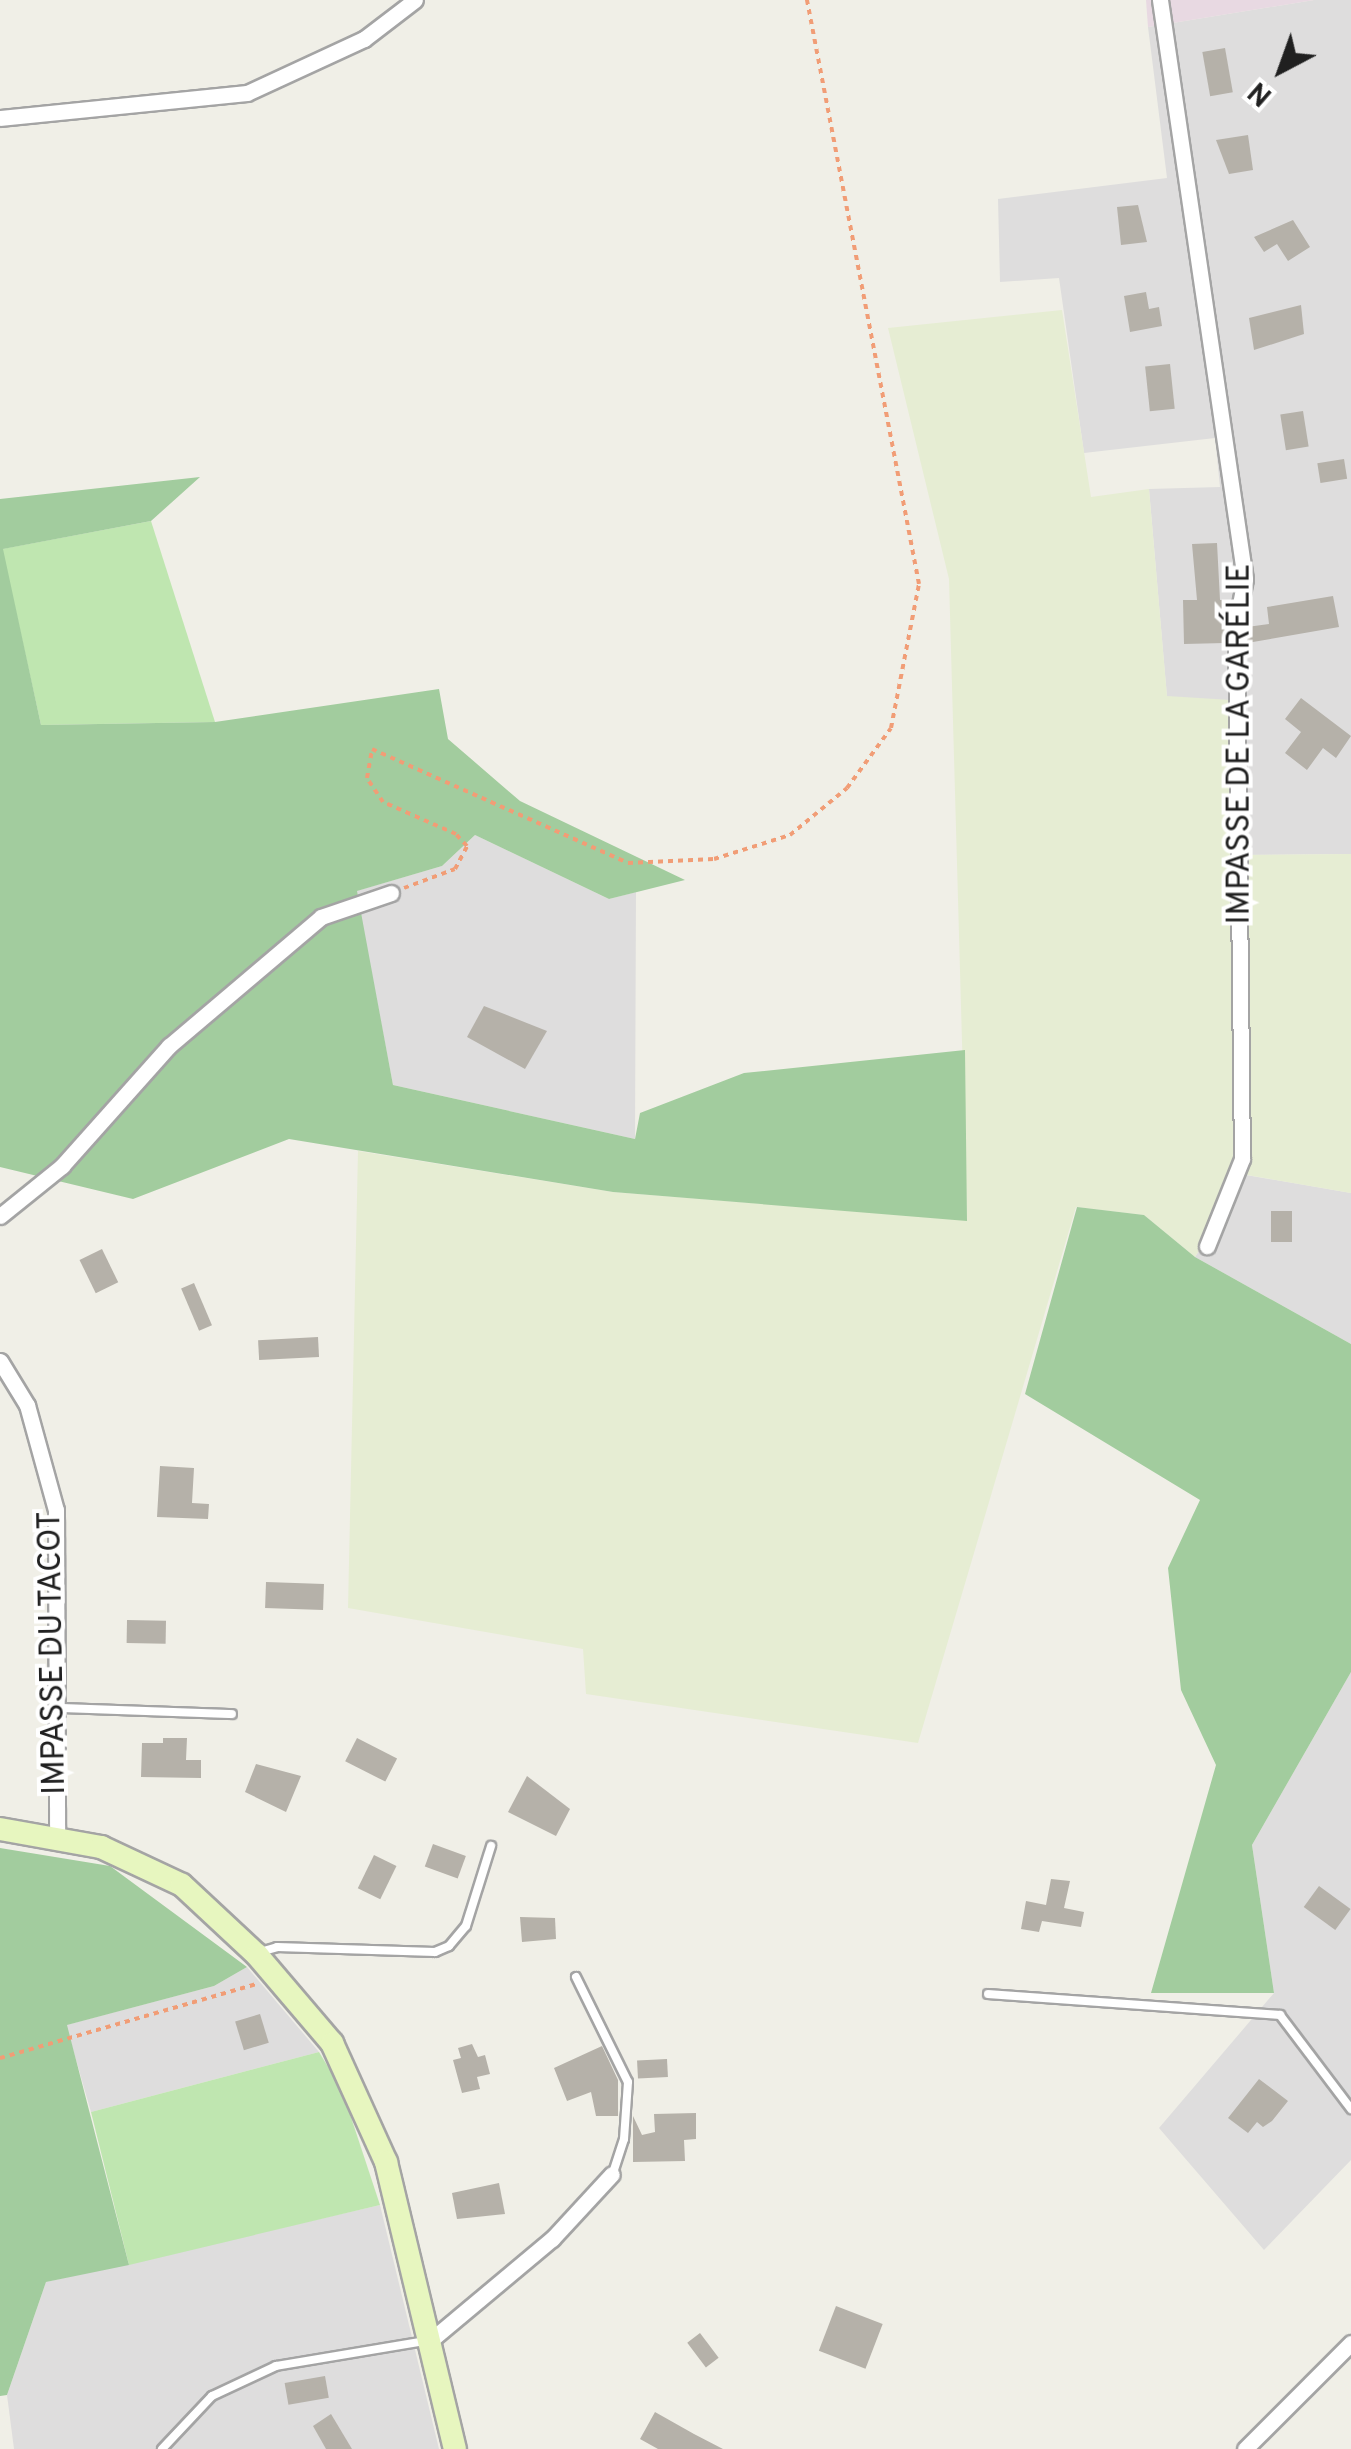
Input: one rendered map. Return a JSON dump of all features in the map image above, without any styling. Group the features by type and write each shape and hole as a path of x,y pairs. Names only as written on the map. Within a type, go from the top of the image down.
{"main road":[{"path":"0,1828 57,1836 154,1868 208,1906 264,1963 332,2043 370,2115 455,2449"}],"street":[{"path":"0,118 247,93 364,39 415,0"},
{"name":"IMPASSE DE LA GARÉLIE","path":"1160,0 1245,578 1236,624 1242,1159 1208,1246"},
{"path":"0,1216 62,1166 169,1046 321,917 391,893"},
{"name":"IMPASSE DU TACOT","path":"0,1361 28,1405 56,1510 57,1836"},
{"path":"430,2340 552,2239 612,2174"},
{"path":"1246,2449 1351,2343"}],"lane":[{"path":"59,1708 232,1714"},
{"path":"264,1963 277,1947 435,1952 449,1946 466,1926 492,1846"},
{"path":"576,1977 628,2082 624,2140 612,2174"},
{"path":"988,1994 1280,2016 1351,2109"},
{"path":"162,2449 212,2396 276,2366 430,2340"}],"path":[{"path":"391,893 455,869 467,846 456,834 383,802 367,778 372,749 628,862 714,859 790,836 846,788 891,728 919,584 807,0"},
{"path":"0,2058 106,2024 218,2000 264,1963"}],"shaded area":[{"path":"1146,0 1314,0 1148,27"},
{"path":"1314,0 1351,0 1351,854 1230,855 1231,701 1167,697 1149,489 1220,487 1215,438 1084,453 1059,278 1000,282 998,199 1167,178 1148,27"},
{"path":"475,835 609,899 636,892 635,1139 393,1085 356,891 442,866"},
{"path":"1246,1175 1351,1193 1351,1344 1195,1257"},
{"path":"1351,1672 1351,2160 1264,2250 1159,2128 1274,1993 1252,1845"},
{"path":"247,1967 319,2052 91,2112 66,2025 214,1986"},
{"path":"380,2205 439,2449 14,2449 7,2395 46,2282"}],"green space":[{"path":"1062,310 1091,497 1149,489 1167,696 1231,700 1230,855 1351,854 1351,1193 1247,1175 1195,1257 1144,1215 1076,1207 918,1743 586,1694 583,1649 348,1608 358,1151 613,1192 967,1220 949,579 888,328"},
{"path":"200,477 151,521 3,549 41,725 215,722 439,689 448,739 520,801 685,880 609,899 475,835 442,866 357,891 393,1085 635,1139 640,1113 744,1073 965,1050 967,1221 613,1192 289,1139 133,1199 0,1167 0,499"},
{"path":"151,521 215,722 41,725 2,549"},
{"path":"1077,1207 1144,1215 1195,1257 1351,1344 1351,1672 1252,1845 1274,1993 1151,1993 1216,1765 1181,1690 1168,1568 1200,1500 1025,1394"},
{"path":"0,1848 110,1866 247,1967 214,1986 67,2025 129,2265 46,2282 7,2395 0,2396"},
{"path":"319,2052 342,2090 380,2205 129,2265 91,2112"}],"building":[{"path":"1225,48 1233,92 1210,96 1202,52"},
{"path":"1248,135 1253,170 1229,174 1216,140"},
{"path":"1138,205 1147,242 1121,245 1117,207"},
{"path":"1293,220 1310,247 1288,261 1277,244 1264,252 1254,237"},
{"path":"1146,292 1149,309 1159,307 1162,326 1130,332 1124,296"},
{"path":"1301,305 1304,334 1254,350 1249,318"},
{"path":"1170,364 1175,409 1150,411 1145,367"},
{"path":"1303,411 1309,447 1286,450 1280,415"},
{"path":"1344,459 1347,479 1320,483 1317,463"},
{"path":"1217,543 1220,600 1226,600 1225,643 1184,644 1183,600 1197,600 1192,544"},
{"path":"1333,596 1339,627 1247,643 1247,627 1269,624 1267,607"},
{"path":"1301,698 1351,736 1336,758 1323,748 1307,770 1285,753 1301,732 1285,719"},
{"path":"484,1006 547,1031 525,1069 467,1037"},
{"path":"1271,1211 1292,1211 1292,1242 1271,1242"},
{"path":"102,1249 118,1282 96,1293 80,1260"},
{"path":"194,1283 212,1325 199,1331 181,1288"},
{"path":"318,1337 319,1357 259,1360 258,1340"},
{"path":"160,1466 194,1468 192,1503 209,1504 208,1519 157,1517"},
{"path":"266,1582 324,1584 323,1610 265,1608"},
{"path":"127,1620 166,1621 166,1644 127,1643"},
{"path":"163,1738 187,1738 186,1760 201,1760 201,1778 141,1777 142,1743 163,1743"},
{"path":"357,1738 397,1758 385,1782 345,1761"},
{"path":"256,1764 301,1776 286,1812 245,1792"},
{"path":"527,1776 570,1809 556,1836 508,1812"},
{"path":"433,1844 466,1856 458,1879 425,1867"},
{"path":"374,1855 396,1866 380,1899 358,1888"},
{"path":"1051,1879 1070,1881 1064,1908 1084,1912 1081,1927 1042,1921 1039,1932 1021,1929 1026,1901 1046,1905"},
{"path":"1319,1886 1351,1909 1335,1930 1304,1907"},
{"path":"520,1917 555,1918 556,1939 522,1942"},
{"path":"260,2014 269,2043 244,2050 235,2022"},
{"path":"472,2044 478,2057 485,2055 490,2074 477,2077 480,2089 462,2093 453,2060 461,2058 458,2048"},
{"path":"602,2046 618,2080 618,2116 596,2116 591,2092 567,2101 554,2068"},
{"path":"667,2059 668,2077 638,2079 637,2061"},
{"path":"1259,2079 1288,2101 1272,2121 1263,2127 1257,2122 1248,2133 1228,2118"},
{"path":"696,2113 696,2139 684,2140 685,2161 633,2162 633,2116 642,2135 655,2132 654,2114"},
{"path":"499,2183 505,2214 457,2219 452,2193"},
{"path":"836,2306 883,2324 865,2369 819,2351"},
{"path":"700,2333 719,2358 706,2367 687,2343"},
{"path":"325,2376 329,2398 288,2405 285,2383"},
{"path":"655,2412 723,2449 658,2449 640,2439"},
{"path":"331,2414 352,2449 326,2449 313,2426"}]}
